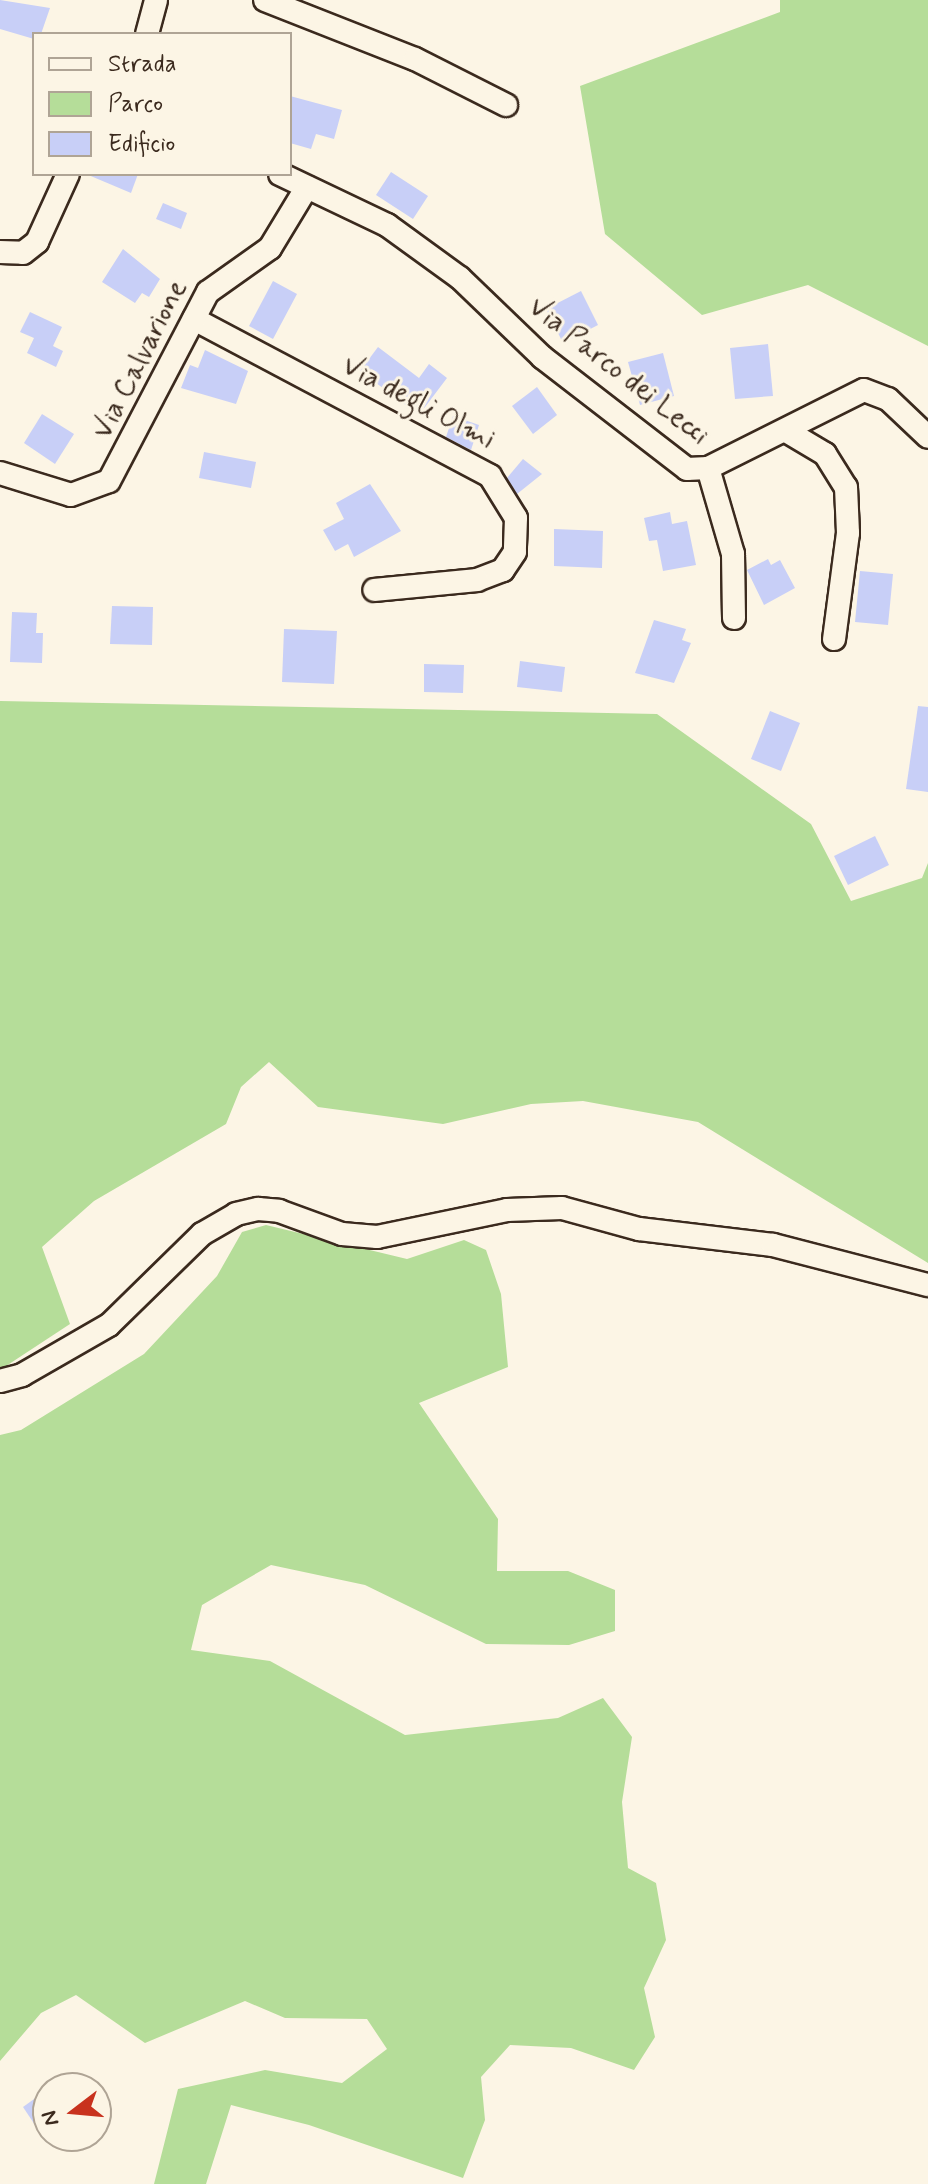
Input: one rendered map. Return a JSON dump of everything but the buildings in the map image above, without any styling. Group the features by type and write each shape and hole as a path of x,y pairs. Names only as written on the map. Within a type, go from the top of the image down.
{"street":[{"path":"148,32 156,0"},
{"path":"265,0 415,59 506,105"},
{"path":"0,252 23,253 37,242 67,176"},
{"name":"Via Parco dei Lecci","path":"284,176 387,225 460,278 542,357 679,465 708,468 788,432 864,390 888,399 928,437"},
{"name":"Via Calvarione","path":"0,473 71,495 109,481 214,284 274,243 307,187"},
{"name":"Via degli Olmi","path":"194,319 490,476 516,518 515,552 503,570 477,580 374,590"},
{"path":"788,432 825,454 846,487 848,533 834,639"},
{"path":"708,468 733,554 734,618"},
{"path":"0,1381 22,1375 109,1325 202,1234 236,1214 258,1209 279,1211 342,1234 377,1237 507,1210 562,1208 628,1227 731,1237 928,1285"}],"green space":[{"path":"780,0 928,0 928,346 808,285 702,315 605,234 580,86 780,12"},
{"path":"0,701 657,714 811,824 851,901 922,878 928,863 928,1263 698,1122 583,1101 531,1104 443,1124 318,1107 269,1062 241,1087 226,1124 94,1201 42,1247 70,1324 0,1370"},
{"path":"266,1225 407,1259 464,1240 486,1250 501,1294 508,1367 419,1403 498,1519 497,1571 568,1571 615,1590 615,1631 569,1645 486,1644 365,1585 271,1565 202,1605 191,1650 270,1661 405,1735 558,1718 603,1698 632,1737 622,1802 628,1868 656,1883 666,1940 644,1988 655,2037 634,2070 571,2048 510,2045 481,2077 485,2120 463,2178 309,2125 231,2105 206,2184 154,2184 178,2089 265,2070 342,2083 387,2049 367,2019 285,2018 245,2001 145,2043 76,1995 41,2013 0,2061 0,1435 21,1430 144,1354 217,1276 242,1232"}]}
